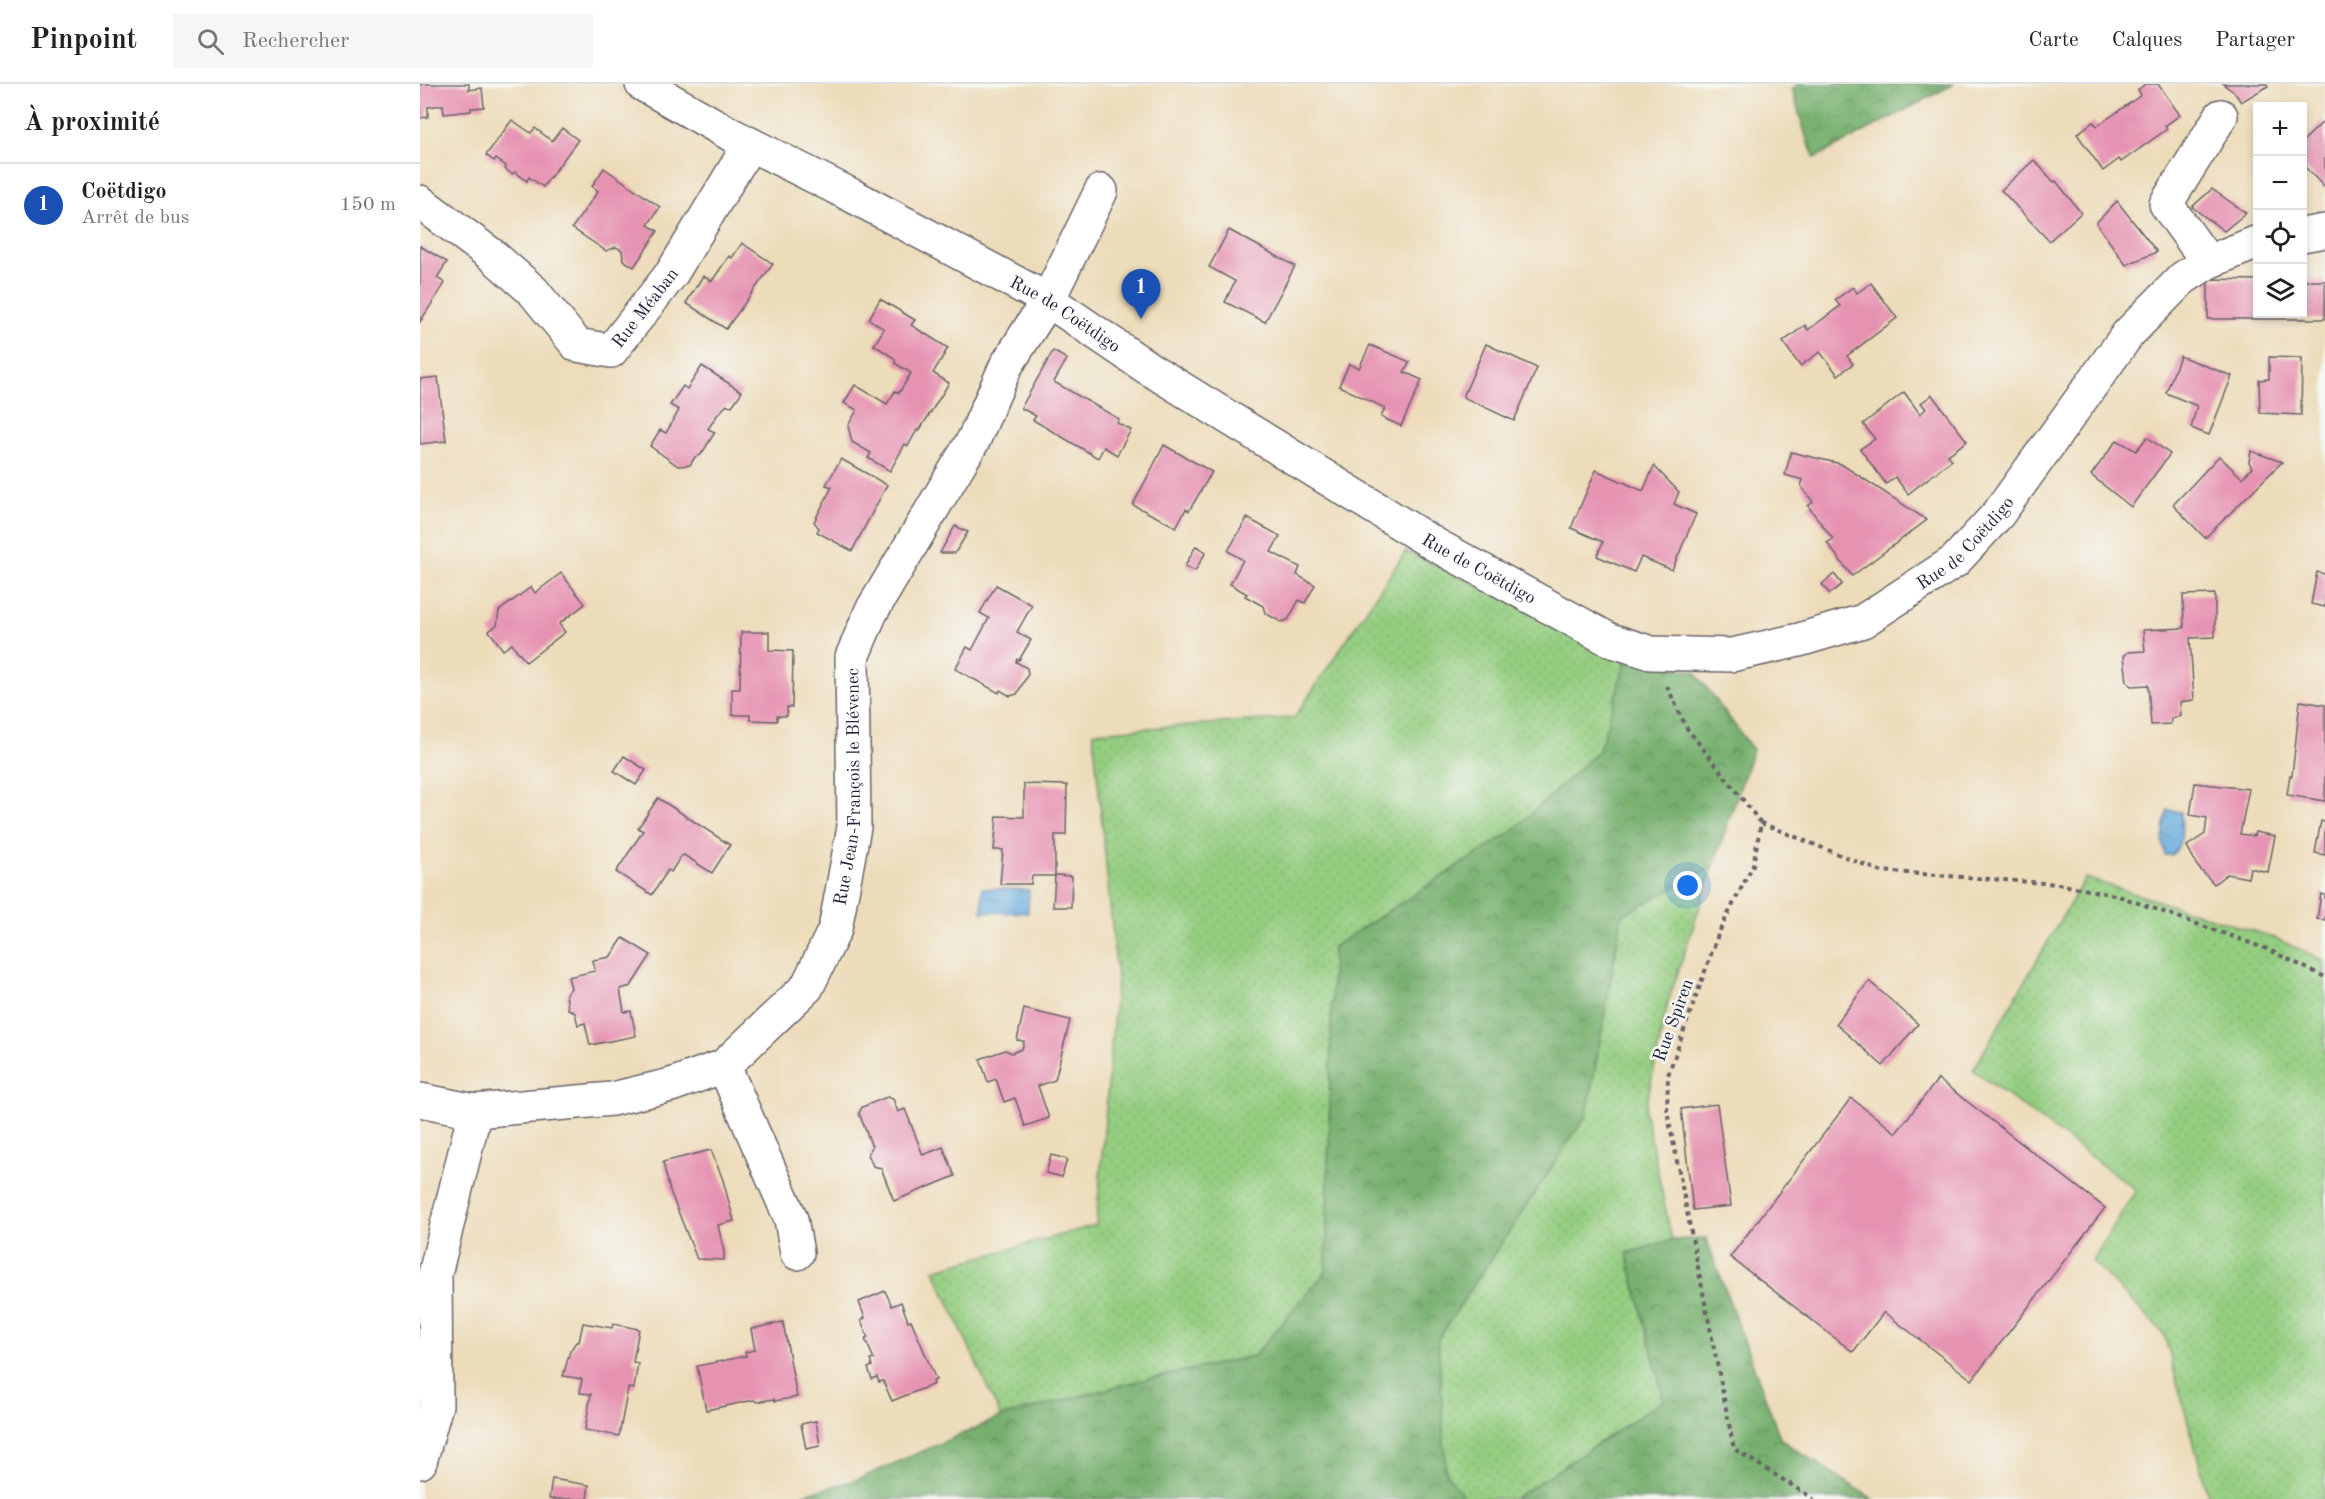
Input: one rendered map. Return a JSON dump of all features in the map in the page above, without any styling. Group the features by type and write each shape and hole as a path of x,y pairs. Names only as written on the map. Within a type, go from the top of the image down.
{"street":[{"name":"Rue de Coëtdigo","path":"642,84 750,144 1048,300 1123,352 1434,544 1610,640 1651,653 1732,655 1799,640 1863,621 1955,561 1999,513 2128,334 2183,278 2208,262 2253,244"},
{"path":"2208,262 2166,204 2220,116"},
{"name":"Rue Méaban","path":"420,202 493,256 533,291 577,345 611,351 672,273 750,144"},
{"name":"Rue Jean-François le Blévenec","path":"420,1100 475,1111 612,1099 672,1084 724,1066 807,987 836,929 854,827 852,657 871,612 974,439 1006,366 1048,300 1101,191"},
{"path":"2307,234 2325,231"},
{"path":"724,1066 791,1218 797,1253"},
{"path":"420,1462 436,1405 435,1274 475,1111"}],"path":[{"path":"1651,653 1686,727 1761,823 1880,871 2058,884 2120,896 2267,950 2325,977"},
{"name":"Rue Spiren","path":"1761,823 1753,865 1719,932 1668,1075 1667,1112 1734,1449 1814,1499"}],"green space":[{"path":"1799,84 1954,84 1815,158 1808,143 1792,89"},
{"path":"1406,551 1627,657 1600,751 1510,833 1333,947 1326,1272 1254,1356 1130,1383 1001,1417 934,1270 1096,1225 1117,977 1093,732 1294,718"},
{"path":"1627,657 1695,672 1753,750 1713,867 1622,915 1587,1114 1438,1339 1446,1473 1465,1499 786,1499 856,1480 1001,1417 1130,1383 1254,1356 1326,1272 1333,947 1510,833 1599,751"},
{"path":"1713,867 1668,1002 1645,1111 1672,1240 1627,1253 1664,1400 1514,1499 1465,1499 1446,1473 1438,1339 1587,1114 1622,915"},
{"path":"2085,878 2275,938 2325,961 2325,1499 2209,1499 2164,1334 2092,1261 2136,1190 1973,1070"},
{"path":"1706,1238 1781,1440 1873,1499 1514,1499 1664,1400 1627,1253 1672,1240"}],"water":[{"path":"2168,810 2181,812 2182,829 2179,845 2172,855 2165,855 2162,838"},
{"path":"982,888 1029,890 1028,913 982,912"}],"building":[{"path":"420,84 469,84 469,90 482,88 484,107 444,114 443,105 428,107 428,117 420,118"},
{"path":"2145,84 2158,84 2180,115 2165,126 2167,129 2121,162 2119,159 2103,171 2077,134 2093,122 2097,126 2141,95 2138,90"},
{"path":"2223,84 2267,84 2268,86 2241,102 2234,92"},
{"path":"512,120 531,133 535,128 552,141 562,128 578,140 543,187 529,177 527,181 515,172 512,174 505,169 506,166 486,155"},
{"path":"2325,120 2325,188 2307,169 2307,137"},
{"path":"2034,160 2054,182 2056,181 2081,213 2049,241 2001,190"},
{"path":"604,168 660,207 648,225 658,231 634,267 623,260 622,250 616,247 606,251 572,228 598,191 592,186"},
{"path":"2212,189 2246,213 2224,231 2192,207"},
{"path":"2117,201 2157,252 2126,265 2096,223"},
{"path":"1229,230 1295,266 1265,322 1225,302 1235,281 1209,267"},
{"path":"742,243 773,264 726,329 686,303 703,276 712,281 729,256 732,258"},
{"path":"420,246 447,262 437,278 445,283 420,322"},
{"path":"2208,279 2253,280 2253,318 2307,318 2307,281 2325,281 2325,319 2208,319"},
{"path":"1871,283 1897,318 1847,356 1853,364 1838,375 1820,352 1800,366 1783,342 1805,325 1808,330 1840,306 1835,300 1853,287 1857,293"},
{"path":"880,299 915,320 911,325 948,348 933,373 949,383 919,431 917,430 908,446 905,444 890,471 868,458 871,453 852,442 848,426 857,410 844,403 855,385 887,404 895,391 899,393 911,373 896,364 894,358 874,345 884,329 869,319"},
{"path":"1486,344 1537,368 1514,421 1463,397"},
{"path":"1370,345 1410,362 1404,372 1422,380 1401,426 1381,417 1385,408 1339,386 1349,364 1359,368"},
{"path":"1053,351 1067,359 1054,382 1119,419 1117,423 1131,430 1117,455 1104,447 1098,458 1033,420 1036,416 1021,408"},
{"path":"2180,356 2232,376 2209,435 2191,428 2197,406 2166,393"},
{"path":"2269,357 2302,358 2301,415 2260,413 2259,380 2269,379"},
{"path":"702,366 742,392 732,406 727,405 718,414 708,429 715,432 701,455 695,457 690,465 678,466 650,446 660,430 666,433 679,410 670,405 683,386 687,389"},
{"path":"438,377 446,441 420,444 420,379"},
{"path":"1904,392 1920,414 1926,409 1921,403 1932,395 1967,441 1948,455 1952,460 1908,494 1895,477 1886,484 1860,449 1875,439 1863,424"},
{"path":"2147,437 2170,454 2131,507 2091,475 2117,440 2136,451"},
{"path":"1164,445 1212,472 1189,511 1186,509 1176,527 1133,505"},
{"path":"2251,451 2282,462 2205,538 2173,505 2219,456 2242,478 2252,468 2249,462"},
{"path":"1791,452 1841,464 1927,520 1852,576 1827,543 1833,539 1808,506 1813,502 1801,486 1803,480 1785,475"},
{"path":"841,459 887,485 852,551 817,532 819,528 814,522 832,487 826,485"},
{"path":"1654,466 1679,492 1674,504 1696,514 1672,570 1641,557 1634,572 1597,556 1603,542 1571,528 1596,470 1643,491"},
{"path":"1247,518 1280,536 1271,552 1300,567 1297,575 1315,585 1305,603 1299,600 1288,620 1281,622 1265,613 1263,606 1230,584 1243,560 1228,551"},
{"path":"955,526 968,532 955,553 940,553"},
{"path":"1196,546 1206,552 1195,571 1185,566"},
{"path":"2317,572 2325,574 2325,607 2311,604"},
{"path":"561,573 585,604 559,624 565,632 526,662 512,644 503,650 489,631 497,625 499,611 531,587 535,593"},
{"path":"1834,574 1842,584 1830,594 1822,584"},
{"path":"996,585 1032,605 1017,632 1031,640 1016,662 1027,668 1028,674 1017,694 1010,696 1000,690 999,693 955,669 967,647 972,650 989,618 980,613"},
{"path":"2215,594 2215,637 2190,638 2194,700 2180,702 2181,716 2171,718 2171,724 2151,725 2148,685 2131,686 2127,682 2124,656 2128,652 2145,651 2143,630 2184,628 2183,595"},
{"path":"741,632 769,632 769,650 793,651 792,707 787,707 787,716 777,716 777,721 750,720 750,715 732,715 732,689 740,689"},
{"path":"2300,701 2325,705 2325,801 2287,795 2290,775 2292,776"},
{"path":"624,756 646,770 636,785 614,771"},
{"path":"2195,783 2249,789 2240,834 2254,836 2255,832 2275,836 2268,872 2250,868 2248,878 2227,874 2214,884 2198,867 2187,846 2205,834 2207,818 2190,815"},
{"path":"1024,784 1067,785 1066,835 1055,835 1055,875 1072,876 1071,907 1053,907 1055,876 1032,876 1031,884 1000,884 1003,850 994,850 997,816 1024,817"},
{"path":"658,798 730,845 712,873 684,855 681,856 671,872 668,870 652,895 616,872 643,831 638,828"},
{"path":"2321,821 2325,822 2325,855 2315,853"},
{"path":"2321,894 2325,895 2325,920 2317,919"},
{"path":"623,938 651,955 631,986 620,989 624,1012 631,1011 636,1036 590,1045 585,1023 578,1025 575,1013 568,1009 566,994 571,988 568,977 595,971 593,960 610,957"},
{"path":"1869,981 1918,1024 1883,1066 1836,1024"},
{"path":"1024,1009 1070,1020 1055,1080 1038,1086 1049,1118 1025,1126 1015,1098 1004,1102 996,1079 988,1082 980,1059 1005,1050 1012,1053 1022,1049 1024,1041 1017,1040"},
{"path":"1938,1079 2105,1208 1972,1380 1884,1312 1853,1352 1730,1257 1851,1098 1896,1133"},
{"path":"887,1097 893,1099 898,1112 905,1109 923,1155 943,1147 955,1176 894,1201 881,1168 873,1166 868,1154 872,1147 859,1113 862,1107"},
{"path":"1717,1104 1731,1206 1693,1210 1681,1109"},
{"path":"711,1150 723,1180 734,1221 718,1225 724,1260 697,1259 670,1191 663,1162"},
{"path":"1051,1155 1067,1159 1062,1177 1046,1173"},
{"path":"885,1291 892,1306 901,1302 936,1380 933,1381 934,1384 892,1401 883,1381 879,1382 877,1377 872,1379 868,1368 872,1366 870,1360 874,1359 865,1339 868,1338 861,1320 865,1318 859,1302"},
{"path":"783,1322 797,1397 775,1401 774,1399 757,1402 754,1400 706,1410 697,1366 746,1356 745,1352 755,1350 751,1329"},
{"path":"583,1323 612,1328 613,1324 639,1329 633,1362 638,1363 634,1389 628,1388 619,1436 585,1430 591,1394 580,1393 582,1379 563,1376 570,1351 576,1342 579,1342"},
{"path":"816,1421 820,1446 806,1449 801,1424"},
{"path":"552,1479 589,1485 587,1499 549,1499"}],"place":[{"name":"Coëtdigo","path":"1141,319"}]}
